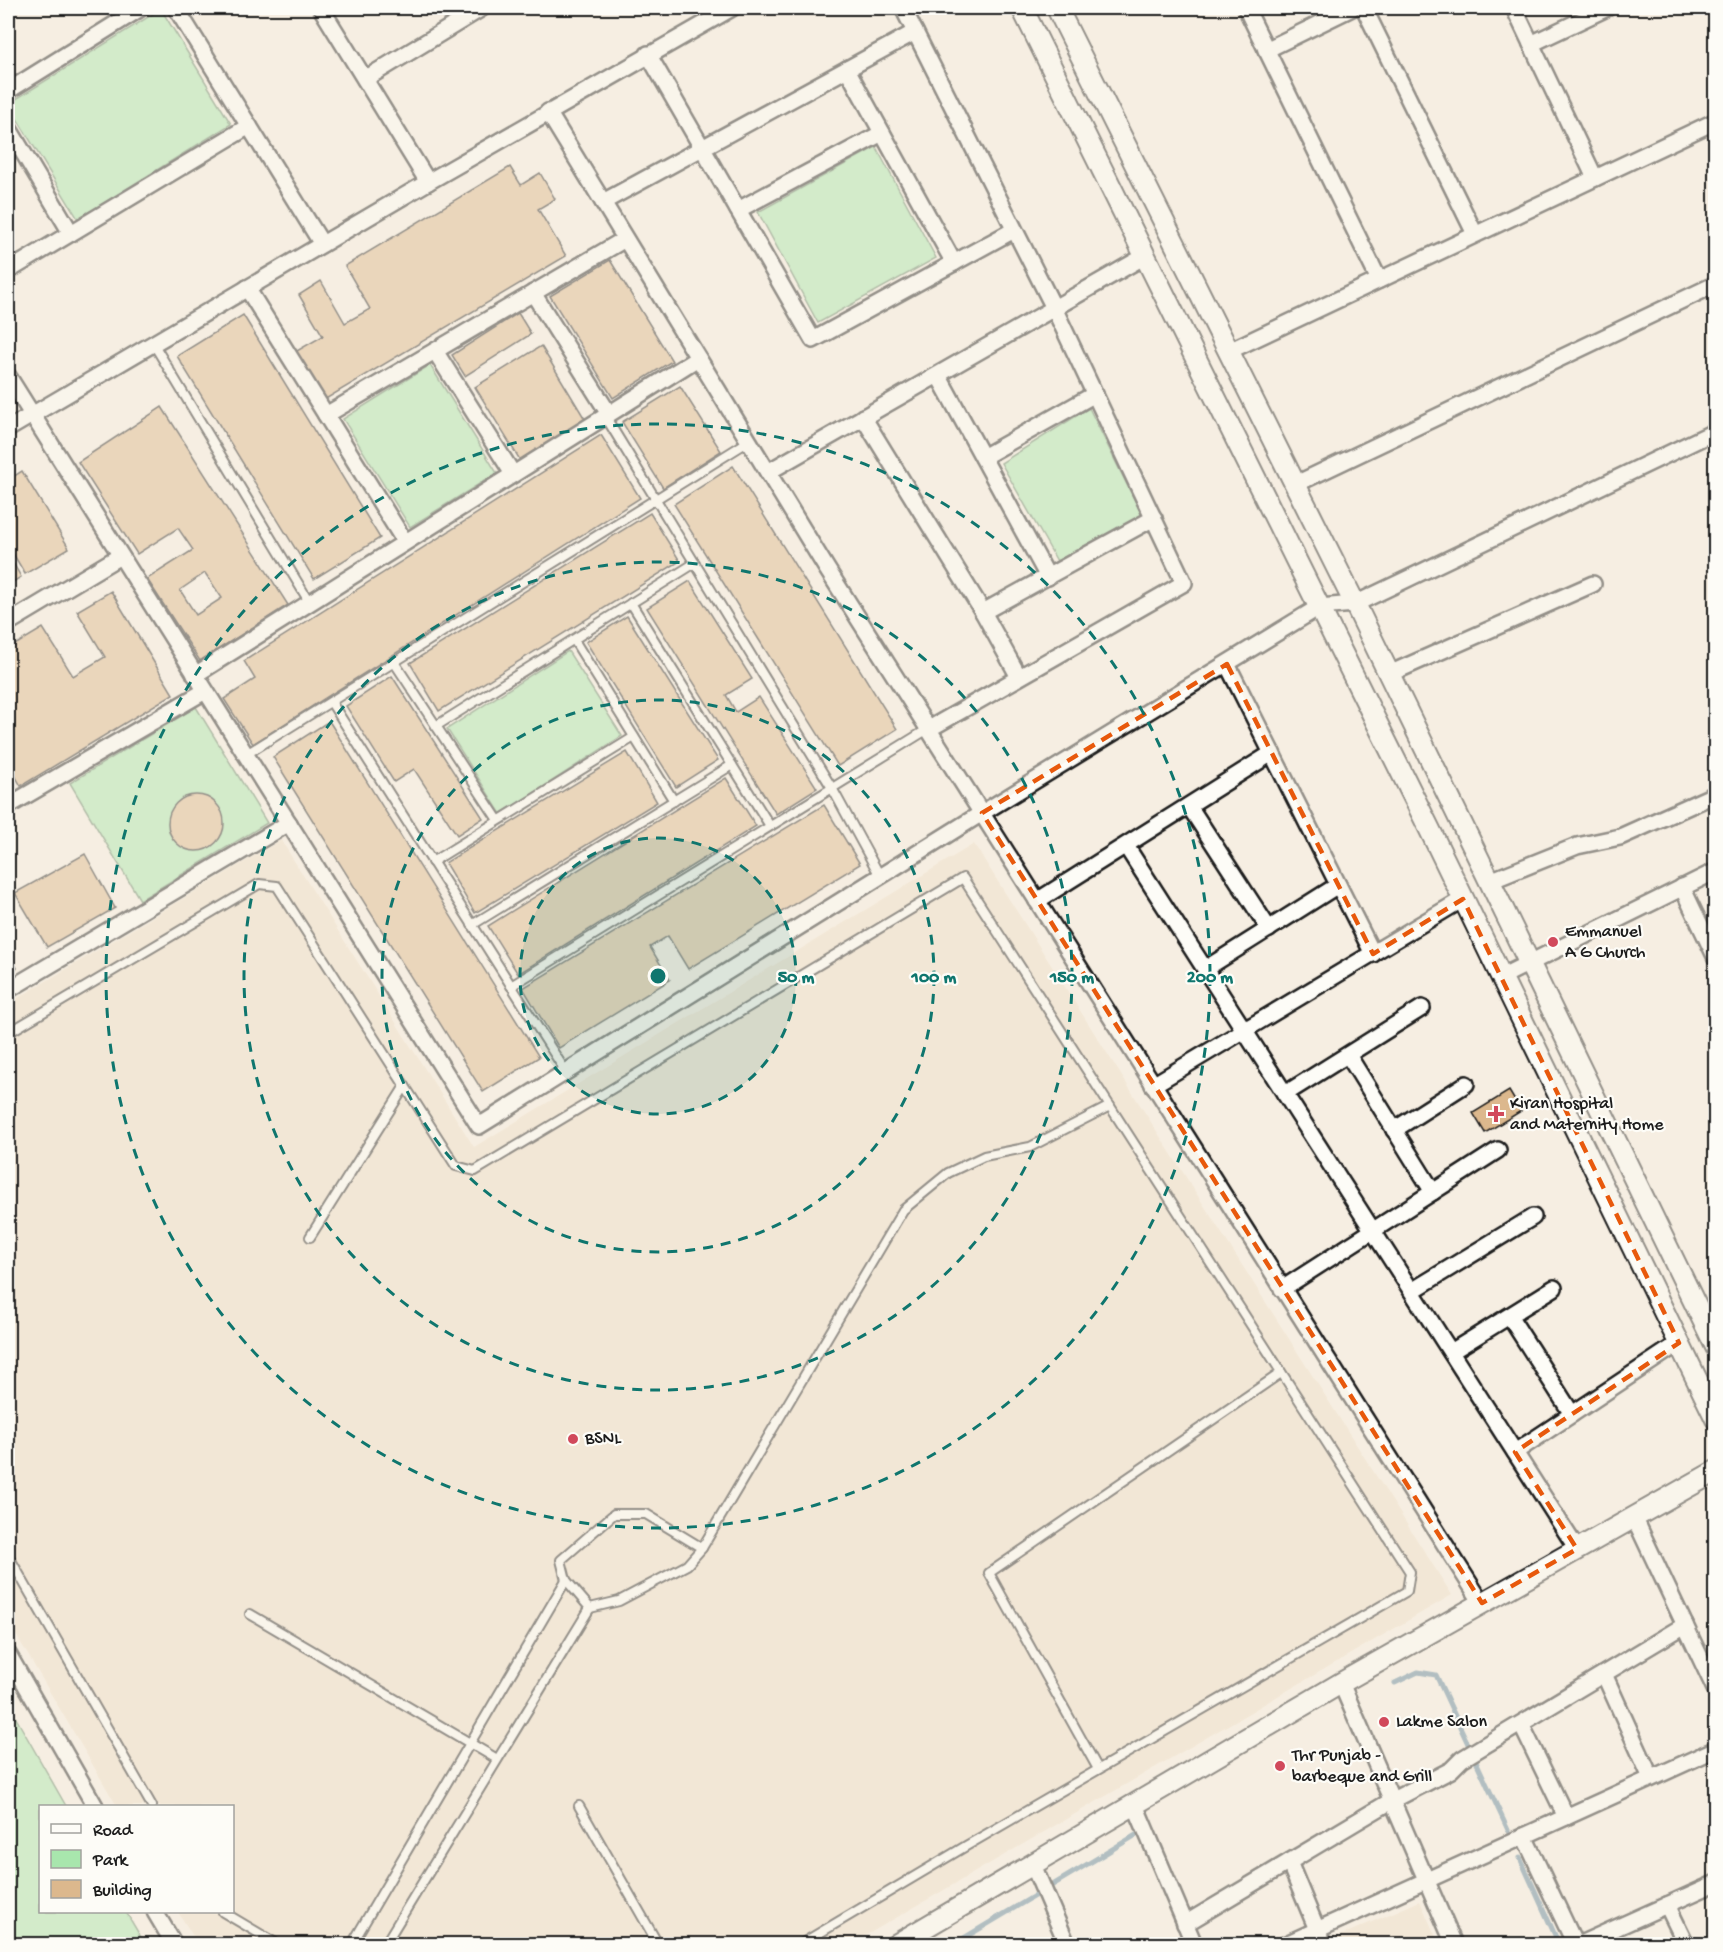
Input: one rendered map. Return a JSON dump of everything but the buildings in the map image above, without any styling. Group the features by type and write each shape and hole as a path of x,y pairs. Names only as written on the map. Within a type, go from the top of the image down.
{"street":[{"path":"8,91 141,8"},
{"path":"176,8 322,244"},
{"path":"321,8 428,182"},
{"path":"365,79 482,8"},
{"path":"8,429 548,112 732,8"},
{"path":"903,8 1054,308 1184,583 928,729"},
{"path":"1022,8 1463,899 1716,1419"},
{"path":"1057,8 1296,484 1716,1347"},
{"path":"1246,8 1378,280"},
{"path":"1266,50 1352,8"},
{"path":"1364,8 1475,234"},
{"path":"1514,8 1596,178"},
{"path":"1531,44 1607,8"},
{"path":"603,202 915,32"},
{"path":"648,54 813,340 1014,230"},
{"path":"847,69 954,263"},
{"path":"548,112 928,729 1482,1603"},
{"path":"1229,351 1716,121"},
{"path":"8,271 249,126"},
{"path":"8,127 71,232"},
{"path":"738,210 882,133"},
{"path":"326,415 626,239"},
{"path":"768,472 1145,256"},
{"path":"1296,484 1716,284"},
{"path":"247,288 405,542"},
{"path":"533,293 607,415"},
{"path":"435,351 513,474"},
{"path":"195,675 698,358"},
{"path":"938,375 1048,577"},
{"path":"8,376 479,1126 982,813 1319,607 1355,604 1716,431"},
{"path":"983,457 1095,394"},
{"path":"863,417 983,612 1018,677"},
{"path":"983,612 1154,518"},
{"path":"8,622 120,556"},
{"path":"1389,674 1593,584"},
{"path":"1227,664 1373,954"},
{"path":"8,806 205,691"},
{"path":"1037,901 1272,753"},
{"path":"1490,881 1577,846 1620,837 1716,794"},
{"path":"1189,806 1269,929"},
{"path":"8,990 289,823"},
{"path":"1126,846 1577,1549"},
{"path":"1501,977 1716,871"},
{"path":"1205,969 1338,885"},
{"path":"1682,887 1716,958"},
{"path":"1154,1085 1463,899"},
{"path":"1285,1094 1422,1008"},
{"path":"1348,1055 1432,1192"},
{"path":"1394,1130 1466,1084"},
{"path":"1282,1289 1498,1150"},
{"path":"1412,1291 1533,1217"},
{"path":"1451,1352 1554,1288"},
{"path":"1510,1317 1572,1414"},
{"path":"1515,1452 1679,1343"},
{"path":"897,1944 1341,1683 1716,1471"},
{"path":"1634,1517 1716,1691"},
{"path":"1185,1924 1391,1801 1451,1770 1465,1757 1685,1625"},
{"path":"8,1654 94,1805"},
{"path":"1604,1674 1651,1778"},
{"path":"1341,1683 1454,1944"},
{"path":"1521,1724 1566,1817"},
{"path":"1286,1944 1320,1937 1426,1881 1716,1749"},
{"path":"1135,1805 1194,1944"},
{"path":"1524,1836 1575,1944"},
{"path":"1289,1862 1320,1937"},
{"path":"1033,1865 1067,1944"},
{"path":"1580,1944 1716,1883"},
{"path":"1667,1905 1686,1944"},
{"path":"156,1913 174,1944"}],"lane":[{"path":"153,344 310,603"},
{"path":"607,415 655,499 832,788 879,877"},
{"path":"245,755 749,441"},
{"path":"436,726 695,563"},
{"path":"631,603 770,826"},
{"path":"574,640 674,801"},
{"path":"394,662 498,820"},
{"path":"330,702 566,1072"},
{"path":"511,986 928,729"},
{"path":"432,862 634,737"},
{"path":"472,925 732,765"},
{"path":"8,1033 259,884 277,886 456,1166 475,1171 963,878 1410,1572 1407,1591 801,1944"},
{"path":"310,1238 405,1086"},
{"path":"385,1944 590,1608 619,1601 687,1565 702,1548 903,1210 948,1173 984,1156 1030,1147 1110,1106"},
{"path":"1098,1769 989,1573 1281,1373"},
{"path":"590,1608 566,1580 561,1560 614,1514 646,1514 702,1548"},
{"path":"8,1555 151,1805"},
{"path":"352,1944 566,1580"},
{"path":"250,1614 497,1759"},
{"path":"579,1806 658,1944"},
{"path":"226,1913 277,1944"}],"highlighted area":[{"path":"1227,664 1373,954 1463,899 1679,1343 1515,1452 1577,1549 1482,1603 982,813"}],"shaded area":[{"path":"281,840 474,1147 974,844 1452,1595 851,1944 198,1944 179,1913 234,1913 234,1805 116,1805 8,1621 8,1004"},
{"path":"1420,1901 1439,1944 1330,1944 1328,1941"}],"green space":[{"path":"161,9 231,124 78,219 8,104"},
{"path":"876,147 936,258 818,323 758,212"},
{"path":"430,365 497,473 410,527 343,419"},
{"path":"1089,408 1142,515 1057,561 1001,463"},
{"path":"568,651 622,736 501,814 447,729"},
{"path":"196,707 267,823 140,900 70,783"},
{"path":"8,1704 65,1805 39,1805 39,1913 127,1913 145,1944 8,1944"}],"waterway":[{"path":"1395,1683 1418,1672 1436,1675 1508,1830"},
{"path":"954,1944 1136,1835"},
{"path":"1520,1858 1559,1944"}],"place":[{"name":"Emmanuel A G Church","path":"1553,942"},
{"name":"Kiran Hospital and Maternity Home","path":"1496,1114"},
{"name":"BSNL","path":"573,1439"},
{"name":"Lakme Salon","path":"1384,1722"},
{"name":"Thr Punjab - barbeque and Grill","path":"1280,1766"}]}
